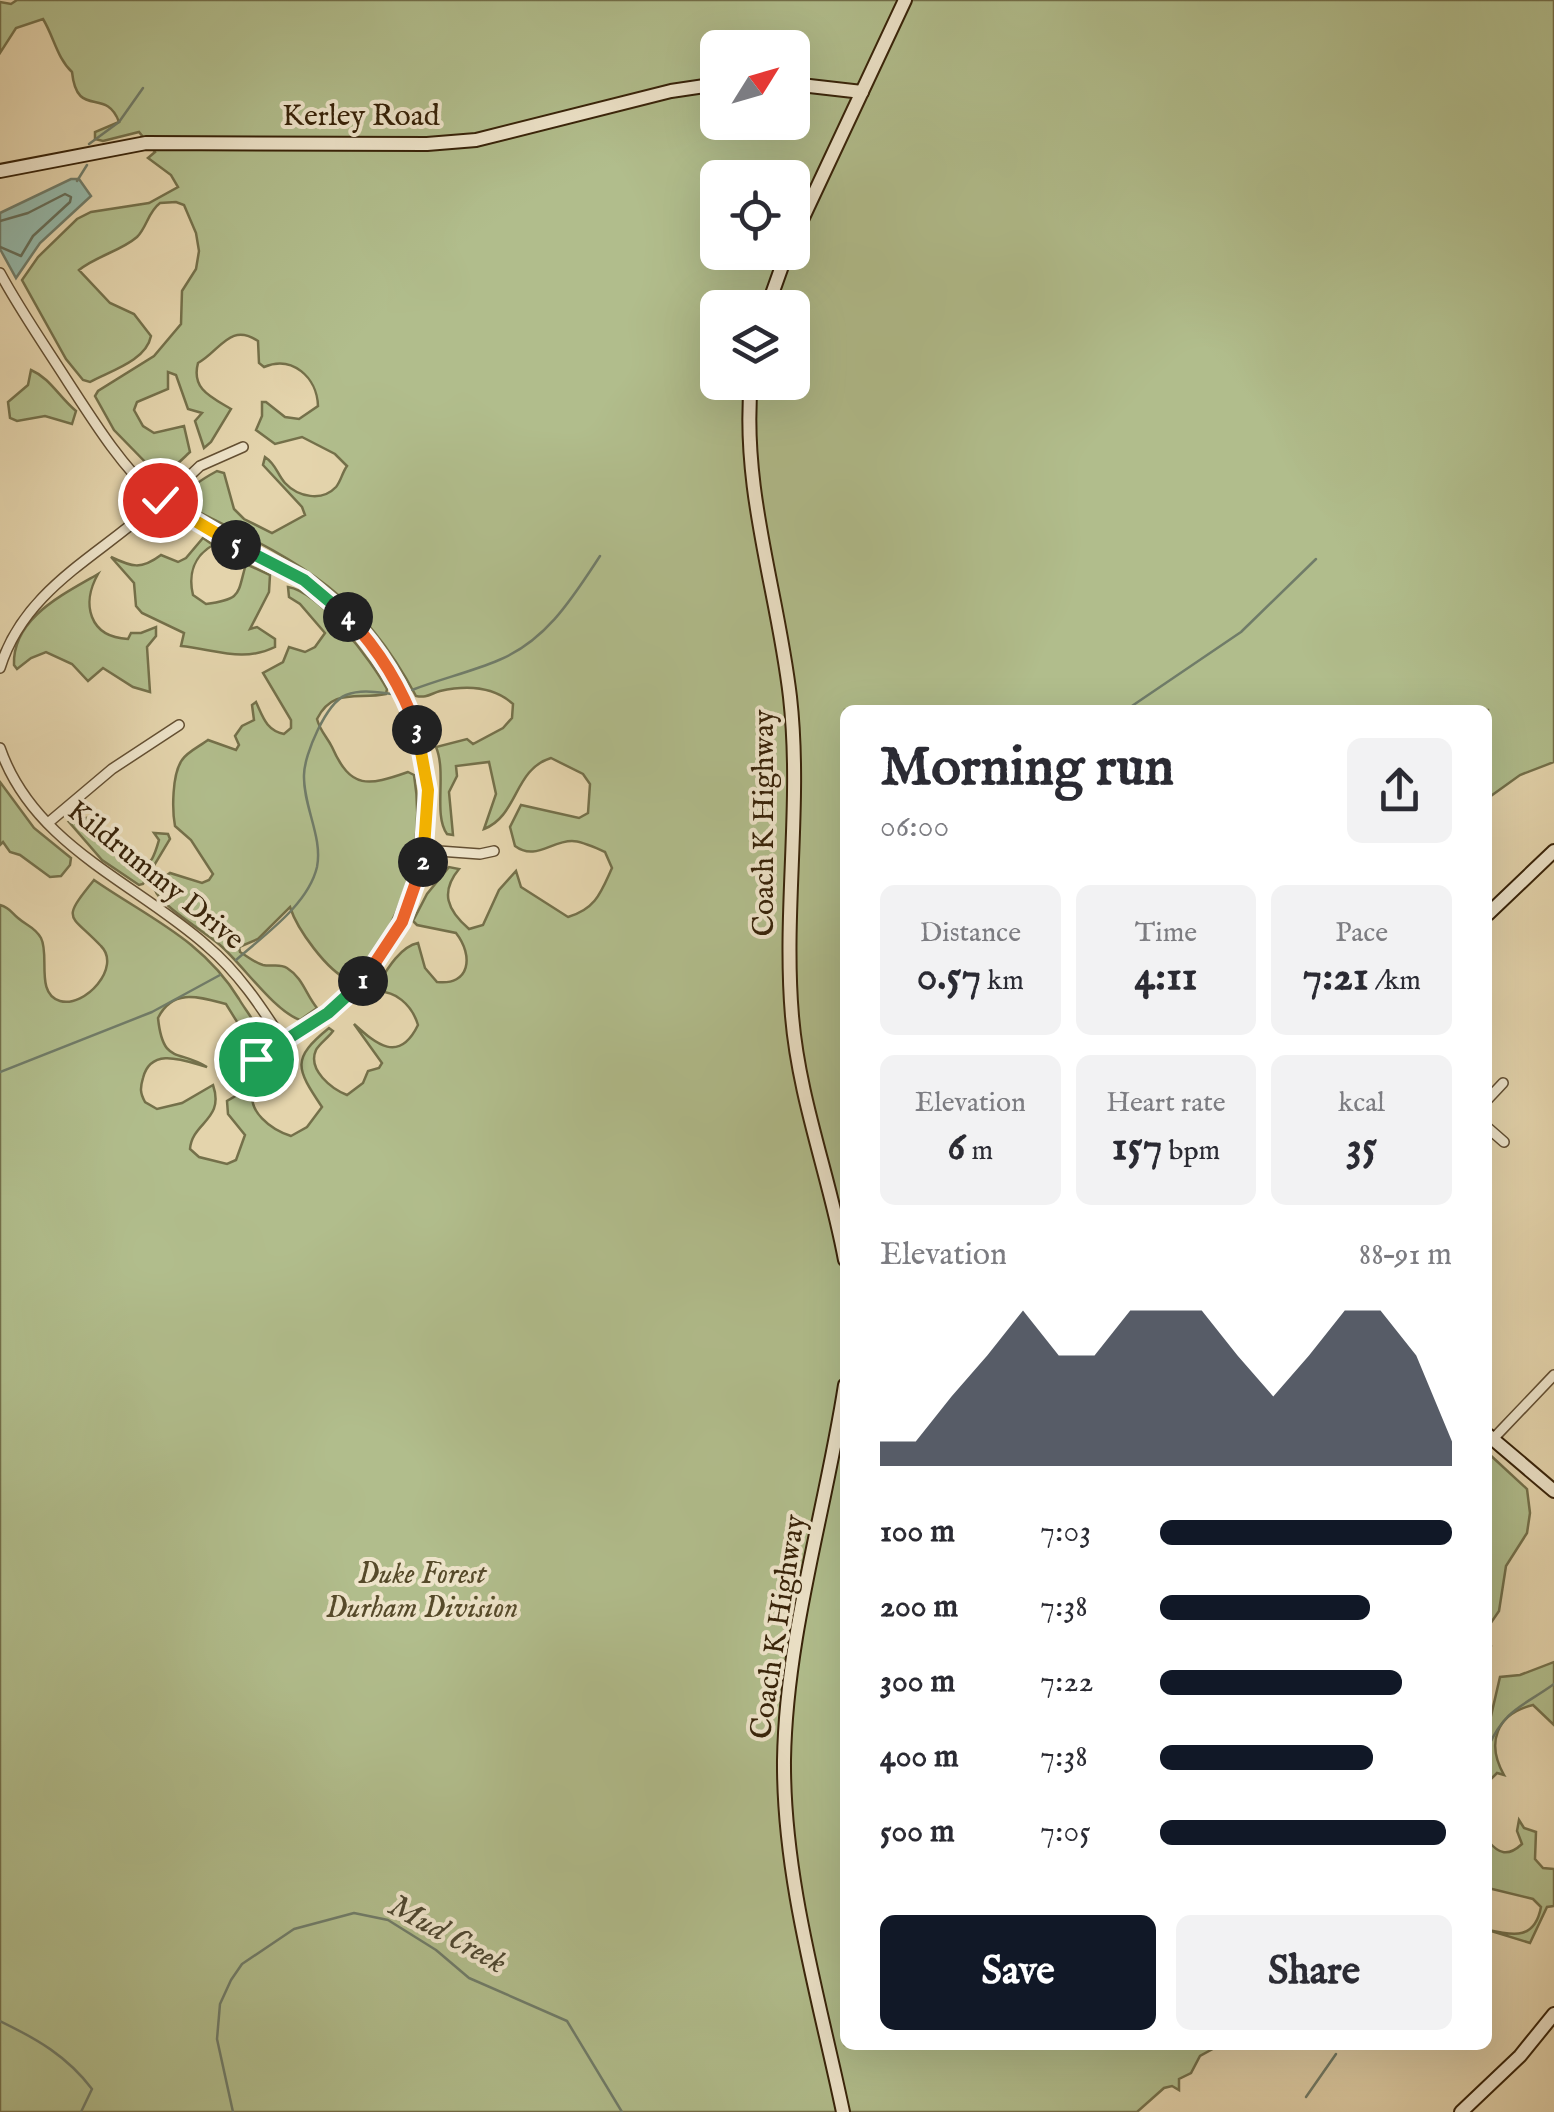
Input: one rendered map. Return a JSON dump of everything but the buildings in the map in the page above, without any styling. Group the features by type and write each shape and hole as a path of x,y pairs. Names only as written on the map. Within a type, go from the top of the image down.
{"street":[{"path":"810,203 905,0"},
{"path":"810,86 862,92"},
{"name":"Kerley Road","path":"0,170 146,143 428,144 476,140 700,87"},
{"path":"0,273 123,461 161,501 201,527 304,580 342,611 376,650 400,688 421,744 428,790 426,850 402,922 367,977 328,1013 235,1073"},
{"name":"Coach K Highway","path":"749,400 752,487 786,668 794,750 794,1036 804,1096 840,1240"},
{"path":"0,668 29,609 200,466 243,447"},
{"path":"48,823 112,769 179,726"},
{"name":"Kildrummy Drive","path":"0,748 14,782 48,823 95,867 216,953 250,992 284,1042"},
{"path":"426,850 494,851"},
{"path":"1492,910 1554,851"},
{"path":"1492,1095 1503,1083"},
{"path":"1492,1132 1504,1142"},
{"path":"1492,1435 1554,1375"},
{"name":"Coach K Highway","path":"840,1412 794,1658 784,1763 796,1880 843,2112"},
{"path":"1492,1439 1554,1491"},
{"path":"1461,2112 1520,2056 1554,2014"}],"green space":[{"name":"Duke Forest Durham Division","path":"17,0 1554,0 1554,762 1520,775 1492,795 1492,705 840,705 840,2050 1211,2050 1200,2056 1191,2073 1179,2079 1179,2090 1172,2086 1164,2088 1137,2112 0,2112 0,905 41,938 45,982 52,997 60,1001 70,1002 89,992 98,984 107,964 101,946 73,916 76,903 94,880 192,945 225,979 255,1024 259,1041 247,1038 226,1004 197,997 171,1002 158,1018 164,1043 174,1053 207,1067 179,1059 161,1059 147,1068 141,1090 145,1102 157,1109 182,1103 213,1085 215,1106 190,1149 199,1157 227,1164 236,1160 245,1135 228,1114 227,1101 244,1091 270,1059 254,1088 253,1104 269,1124 291,1136 307,1127 322,1107 307,1083 302,1064 308,1048 329,1028 333,1031 316,1050 315,1065 328,1083 347,1095 363,1083 368,1071 382,1063 354,1024 387,1047 403,1044 411,1037 418,1025 407,1005 388,993 373,992 404,950 418,943 425,968 437,982 448,982 462,974 467,960 456,933 413,921 427,894 449,867 459,869 449,885 451,908 469,929 483,925 499,890 516,871 521,887 568,917 591,904 612,868 605,852 580,842 564,842 529,852 515,846 510,827 521,805 579,818 588,813 590,784 583,774 551,758 530,772 504,814 484,829 496,794 489,762 456,766 457,776 449,792 453,835 447,834 441,816 436,747 467,739 473,744 503,728 512,718 513,704 479,688 416,696 373,630 324,584 185,502 196,484 217,471 224,473 234,509 244,519 272,533 305,515 263,465 265,457 296,492 317,496 336,487 347,466 335,454 302,437 275,444 256,430 262,402 285,417 299,419 318,406 313,386 301,371 284,364 264,367 259,363 258,341 248,336 226,340 198,363 200,386 231,409 204,448 195,421 202,413 188,409 176,375 168,372 168,389 137,402 134,410 143,426 154,433 184,426 190,452 165,471 154,471 114,430 95,396 154,356 181,324 182,291 196,269 199,251 196,233 184,205 160,203 137,237 79,270 110,303 134,314 151,336 142,352 126,364 90,382 83,380 66,359 22,280 38,257 77,219 91,212 149,203 178,187 171,175 148,158 155,152 139,132 103,141 95,139 95,132 119,122 107,106 80,95 43,19 16,28 0,53 0,2 11,4"},
{"path":"31,370 76,411 72,424 45,416 17,421 10,418 8,402 28,385"},
{"path":"203,538 213,545 194,566 193,595 206,604 233,597 246,564 270,575 269,592 250,629 257,627 275,639 275,647 240,655 181,646 184,633 142,613 136,606 134,583 111,557 136,565 161,555 178,562"},
{"path":"98,574 90,607 92,617 104,632 128,639 131,633 156,627 156,636 147,647 150,692 133,687 103,668 88,681 72,664 46,652 17,669 14,665 22,634 42,609"},
{"path":"288,587 315,601 329,614 358,646 387,689 386,694 338,699 323,709 317,719 339,761 362,781 408,772 414,775 417,802 413,858 396,912 368,960 349,980 331,968 314,948 290,907 258,939 239,947 240,952 257,963 284,967 297,977 317,1008 300,1020 269,998 220,945 174,911 155,890 170,873 202,883 213,874 191,840 175,826 175,783 184,757 208,740 236,750 239,745 235,736 242,726 254,720 252,705 256,702 273,729 284,734 291,728 291,720 263,673 283,662 289,647 305,652 315,647 325,633 289,597"},
{"path":"0,782 34,828 71,858 61,876 50,877 10,852 3,842 0,845"},
{"path":"99,815 101,821 95,834 128,866 138,870 154,854 159,840 154,833 168,834 170,839 143,884 102,860 69,822"},
{"path":"1492,1457 1527,1489 1530,1513 1527,1533 1506,1566 1499,1611 1492,1621"},
{"path":"1554,1662 1554,1725 1533,1705 1510,1715 1496,1741 1504,1775 1497,1773 1492,1778 1492,1712 1500,1677 1520,1675"},
{"path":"1519,1820 1524,1828 1536,1832 1535,1859 1543,1868 1554,1869 1554,1906 1547,1907 1530,1943 1492,1931 1529,1930 1541,1907 1533,1899 1492,1889 1492,1845 1504,1852 1512,1851 1522,1844 1517,1831"}],"water":[{"path":"71,179 79,179 91,196 40,243 16,278 0,249 0,213"}],"waterway":[{"path":"89,144 119,122 143,88"},
{"path":"77,181 87,165"},
{"path":"412,690 499,660 531,641 557,616 600,556"},
{"path":"1133,705 1241,632 1316,559"},
{"path":"236,960 295,907 312,881 318,856 304,775 312,743 324,719 346,695 392,694"},
{"path":"0,1072 152,1012 220,975"},
{"path":"1492,1740 1508,1716 1554,1684"},
{"name":"Mud Creek","path":"233,2112 217,2039 220,2004 231,1980 242,1964 294,1929 354,1913 388,1920 436,1950 469,1978 567,2021 622,2112"},
{"path":"0,2021 51,2049 82,2077 92,2089 81,2112"},
{"path":"1306,2097 1336,2054"}],"route":[{"path":"160,500 201,527 304,580 353,622 400,688 416,728 426,769 426,850 416,886 395,934 367,977 346,998 256,1059"}]}
